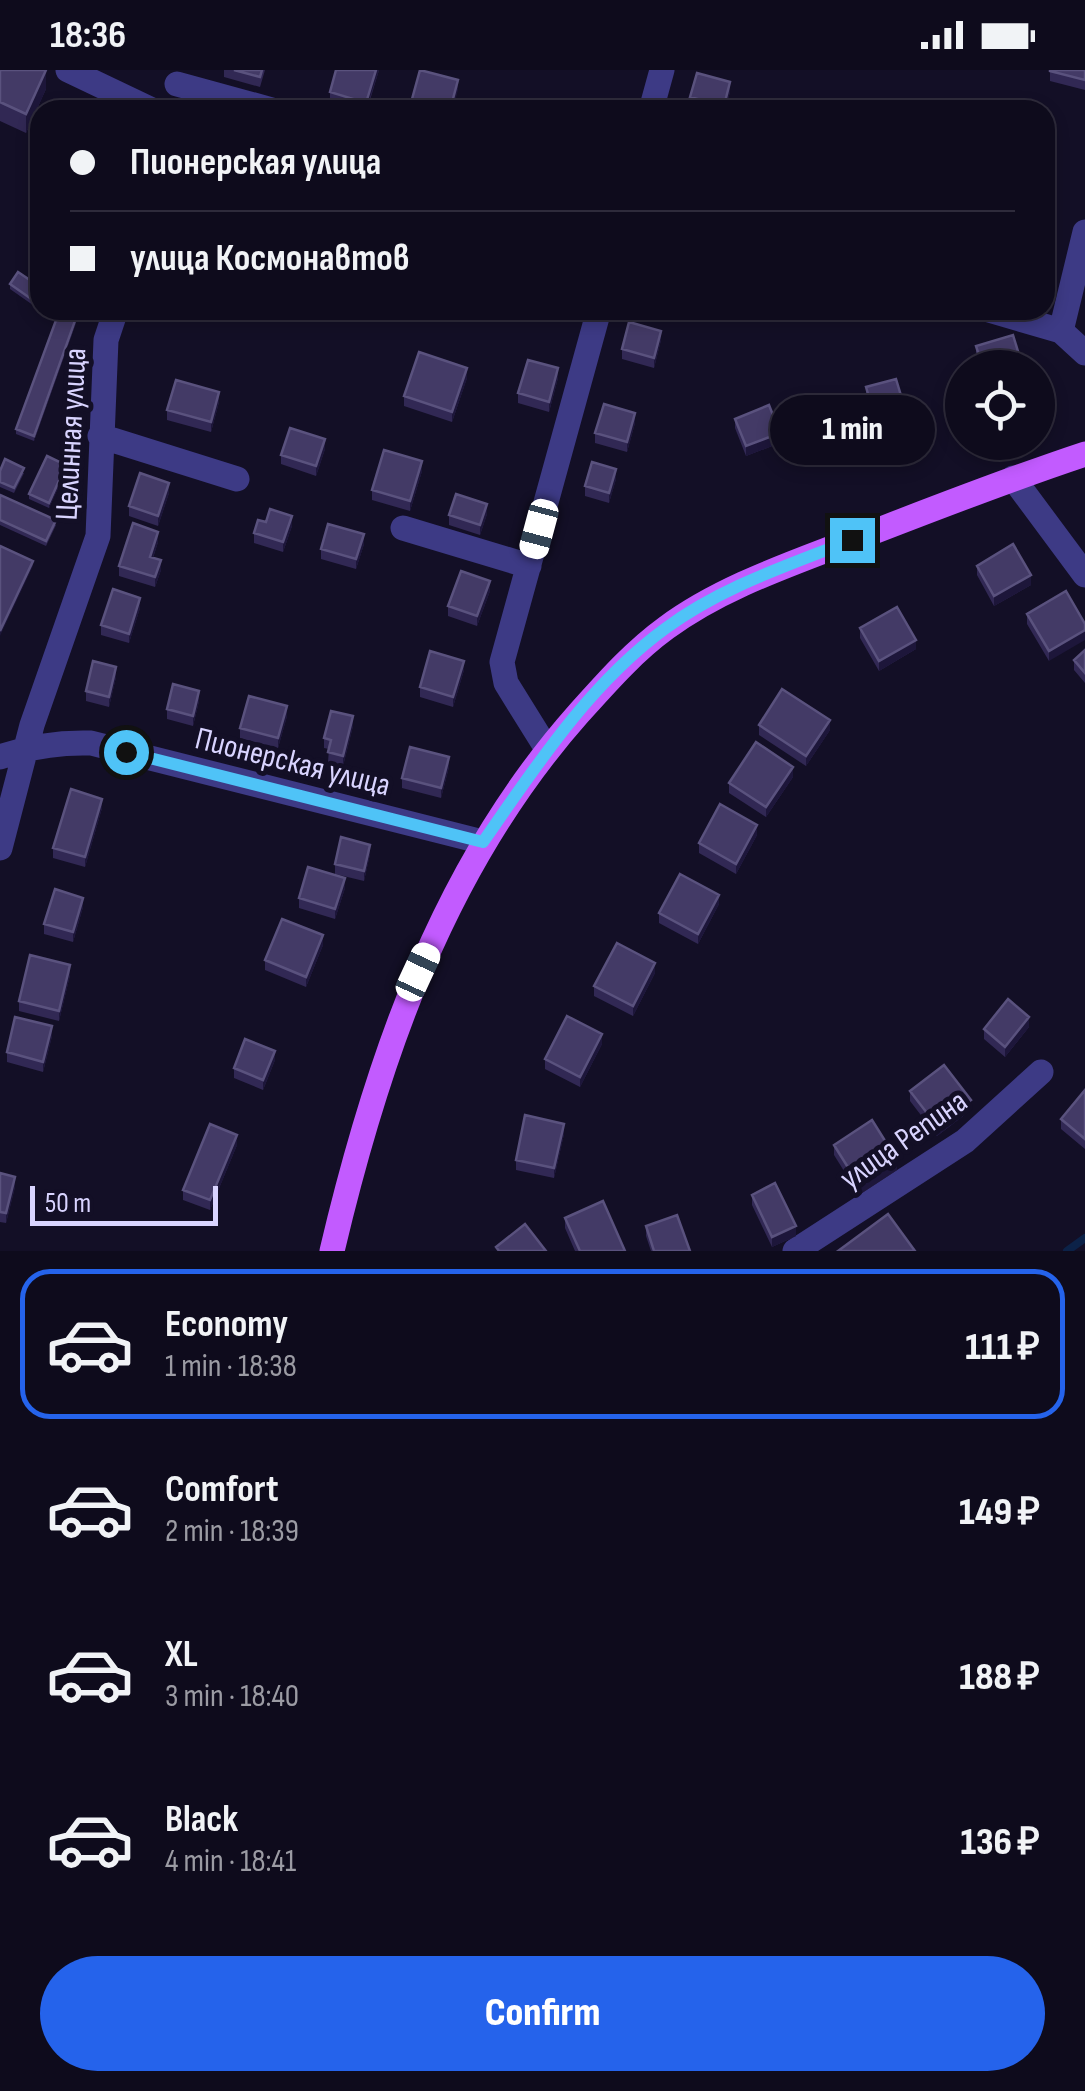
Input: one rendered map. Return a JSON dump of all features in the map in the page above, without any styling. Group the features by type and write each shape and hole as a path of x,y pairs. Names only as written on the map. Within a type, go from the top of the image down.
{"main road":[{"path":"332,1251 349,1178 406,999 442,918 483,842 548,749 610,678 666,628 752,578 1085,454"}],"street":[{"path":"68,70 131,100"},
{"path":"654,100 662,70"},
{"path":"179,77 244,100"},
{"path":"1062,331 1085,232"},
{"name":"Целинная улица","path":"0,848 27,747 98,536 106,340 113,320"},
{"path":"548,749 506,683 502,662 596,320"},
{"path":"1023,320 1062,331 1085,353"},
{"path":"100,436 236,479"},
{"path":"1013,478 1085,575"},
{"path":"404,528 529,566"},
{"name":"Пионерская улица","path":"0,757 58,742 91,743 483,842"},
{"name":"улица Репина","path":"795,1251 965,1141 1041,1072"}],"building":[{"path":"0,70 46,70 26,114 0,102"},
{"path":"234,70 262,70 260,77"},
{"path":"336,70 376,70 367,100 330,92"},
{"path":"420,70 458,80 453,100 412,100"},
{"path":"1085,70 1085,80 1050,71"},
{"path":"697,73 730,82 726,100 690,97"},
{"path":"18,272 30,280 30,298 10,284"},
{"path":"56,320 75,320 34,436 16,429"},
{"path":"629,322 661,331 654,358 622,349"},
{"path":"1013,335 1018,350 977,350 976,346"},
{"path":"419,352 467,368 452,412 404,396"},
{"path":"528,360 558,368 549,402 518,393"},
{"path":"896,379 905,409 875,418 866,387"},
{"path":"176,380 219,392 211,422 167,410"},
{"path":"823,403 832,434 812,439 803,409"},
{"path":"604,404 635,413 627,442 595,433"},
{"path":"769,405 780,433 746,446 735,419"},
{"path":"290,428 325,439 316,466 281,455"},
{"path":"384,450 422,461 410,501 372,490"},
{"path":"47,456 66,465 49,503 29,494"},
{"path":"5,459 24,468 14,488 0,482"},
{"path":"592,462 616,469 609,493 585,486"},
{"path":"140,473 169,483 158,516 129,506"},
{"path":"456,494 487,504 480,525 449,515"},
{"path":"0,495 56,520 46,541 0,520"},
{"path":"270,509 292,516 283,542 254,533 258,520 266,522"},
{"path":"133,523 158,532 150,557 161,560 155,577 119,566"},
{"path":"328,524 364,534 356,559 321,549"},
{"path":"1013,544 1031,575 994,596 977,566"},
{"path":"0,546 33,561 0,631"},
{"path":"461,571 490,581 477,616 448,606"},
{"path":"113,589 140,598 129,634 101,625"},
{"path":"1066,591 1085,630 1049,651 1027,614"},
{"path":"897,607 916,640 879,661 860,628"},
{"path":"1085,650 1085,673 1074,660"},
{"path":"430,651 464,661 453,697 420,687"},
{"path":"93,661 116,667 109,697 86,691"},
{"path":"173,684 199,691 193,716 167,709"},
{"path":"782,689 830,720 806,756 759,725"},
{"path":"249,696 287,706 278,738 240,728"},
{"path":"331,711 353,716 343,756 328,752 331,740 324,738"},
{"path":"756,742 793,767 766,807 729,783"},
{"path":"410,747 449,757 441,788 402,778"},
{"path":"71,789 102,799 85,857 53,848"},
{"path":"720,804 757,825 736,864 699,843"},
{"path":"341,837 370,845 364,871 335,864"},
{"path":"308,867 345,878 335,909 299,898"},
{"path":"680,874 719,895 698,934 659,913"},
{"path":"55,889 83,898 73,932 44,924"},
{"path":"282,919 323,935 306,977 265,960"},
{"path":"617,943 655,963 633,1006 594,986"},
{"path":"30,955 70,965 59,1011 19,1001"},
{"path":"1008,999 1029,1017 1005,1047 984,1029"},
{"path":"567,1016 602,1034 580,1077 545,1059"},
{"path":"15,1017 52,1026 43,1062 7,1052"},
{"path":"245,1039 275,1051 263,1080 234,1068"},
{"path":"944,1065 971,1100 937,1126 910,1091"},
{"path":"1085,1090 1085,1139 1061,1119"},
{"path":"525,1115 564,1124 554,1168 516,1160"},
{"path":"872,1120 897,1160 859,1185 834,1145"},
{"path":"210,1124 237,1135 210,1200 183,1190"},
{"path":"0,1173 15,1177 6,1213 0,1212"},
{"path":"775,1183 796,1226 772,1237 752,1195"},
{"path":"603,1201 625,1251 580,1251 565,1218"},
{"path":"888,1214 915,1251 838,1251"},
{"path":"677,1215 690,1251 654,1251 646,1226"},
{"path":"525,1224 546,1251 499,1251 496,1247"}],"waterway":[{"path":"1067,1251 1085,1238"}],"route":[{"path":"126,752 483,842 548,749 610,678 666,628 752,578 852,540"}]}
